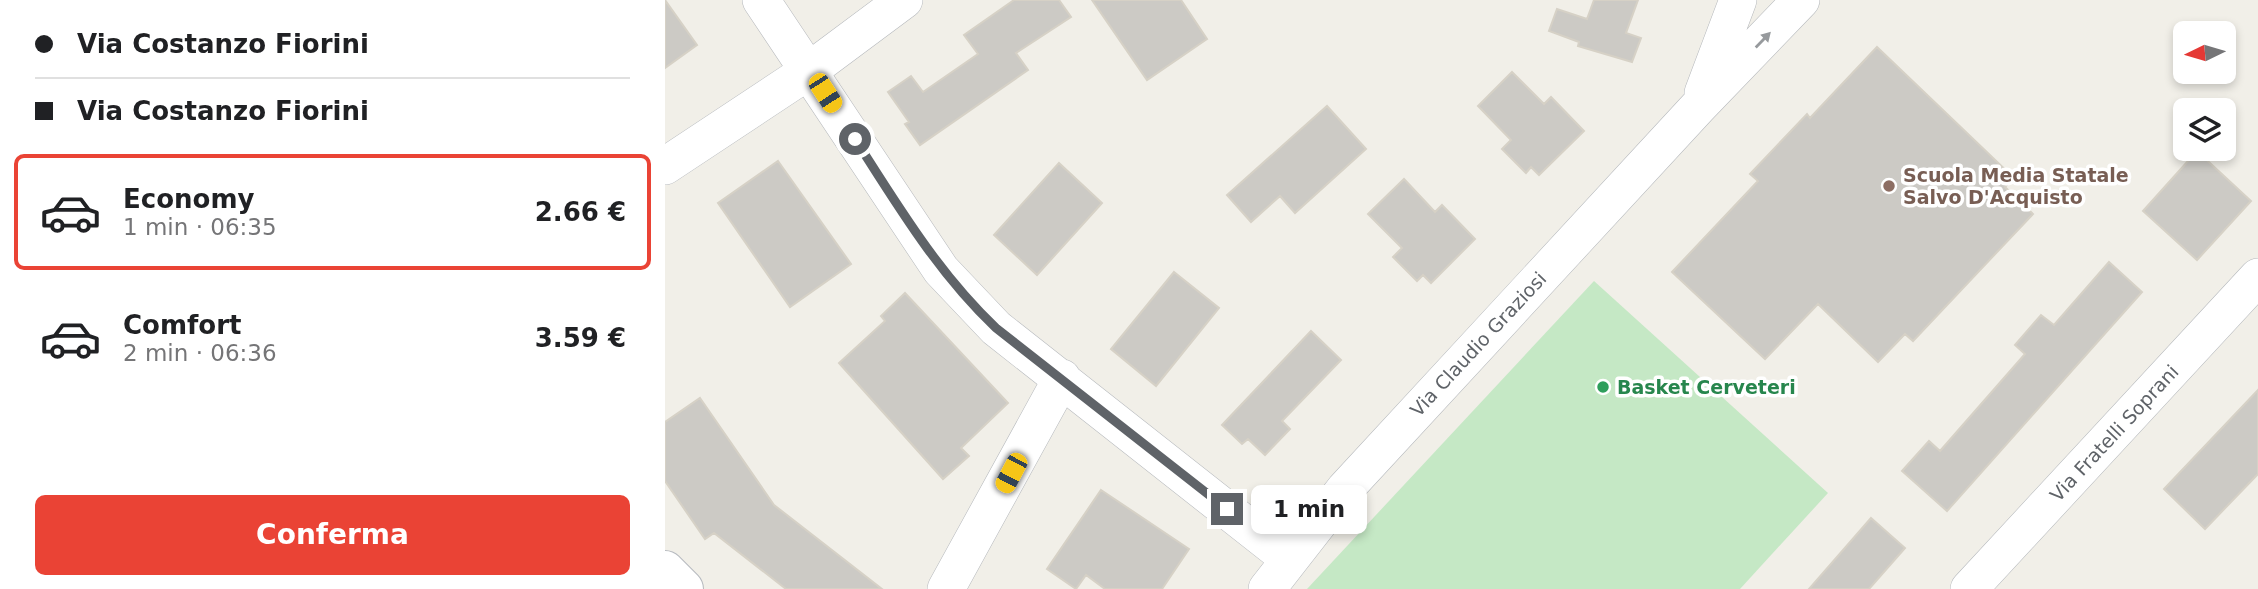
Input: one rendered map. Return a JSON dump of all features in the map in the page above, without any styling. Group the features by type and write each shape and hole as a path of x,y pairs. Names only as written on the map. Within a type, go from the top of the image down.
{"street":[{"path":"761,0 952,284 996,328 1288,558"},
{"path":"665,166 810,70 904,0"},
{"path":"1698,107 1738,0"},
{"name":"Via Claudio Graziosi","path":"1267,589 1288,558 1345,489 1698,107 1801,0"},
{"name":"Via Fratelli Soprani","path":"1969,589 2258,277"},
{"path":"946,589 1062,379"},
{"path":"665,570 684,589"}],"green space":[{"name":"Basket Cerveteri","path":"1594,281 1828,493 1740,589 1307,589"}],"building":[{"path":"665,0 697,45 665,68"},
{"path":"1014,0 1059,0 1071,17 1016,53 1028,70 920,145 905,124 909,122 888,92 911,76 923,92 978,54 964,35"},
{"path":"1092,0 1181,0 1207,39 1147,80"},
{"path":"1594,0 1638,0 1626,33 1641,38 1632,62 1578,46 1579,42 1549,31 1557,9 1587,19"},
{"path":"1877,47 2014,178 2005,187 2033,214 1913,341 1905,334 1878,362 1818,304 1765,359 1672,272 1758,181 1750,174 1807,114 1810,118"},
{"path":"1512,72 1544,104 1551,97 1584,131 1539,175 1531,167 1526,173 1502,149 1511,140 1478,106"},
{"path":"1327,106 1366,149 1295,213 1280,196 1251,222 1227,195"},
{"path":"778,161 851,264 790,307 718,203"},
{"path":"2188,161 2208,161 2251,201 2197,260 2143,211"},
{"path":"1059,163 1102,203 1037,275 994,235"},
{"path":"1404,179 1435,212 1442,205 1475,239 1431,283 1423,275 1417,281 1393,257 1402,248 1368,214"},
{"path":"2109,262 2142,292 1947,511 1902,471 1929,441 1940,451 2025,354 2015,345 2041,315 2054,325"},
{"path":"1174,272 1219,308 1156,386 1111,349"},
{"path":"905,293 1008,403 961,448 969,456 943,479 839,363 885,321 881,316"},
{"path":"1311,331 1341,360 1282,421 1290,429 1265,455 1248,439 1242,444 1222,425"},
{"path":"2258,390 2258,474 2205,529 2164,489"},
{"path":"700,398 774,505 882,589 786,589 714,533 705,539 665,481 665,422"},
{"path":"1101,490 1189,549 1162,589 1105,589 1086,575 1076,589 1047,569"},
{"path":"1871,518 1905,548 1869,589 1809,589"}],"place":[{"name":"Scuola Media Statale Salvo D'Acquisto","path":"1889,186"},
{"name":"Basket Cerveteri","path":"1603,387"}],"route":[{"path":"855,139 941,270 966,299 996,328 1227,509"}]}
